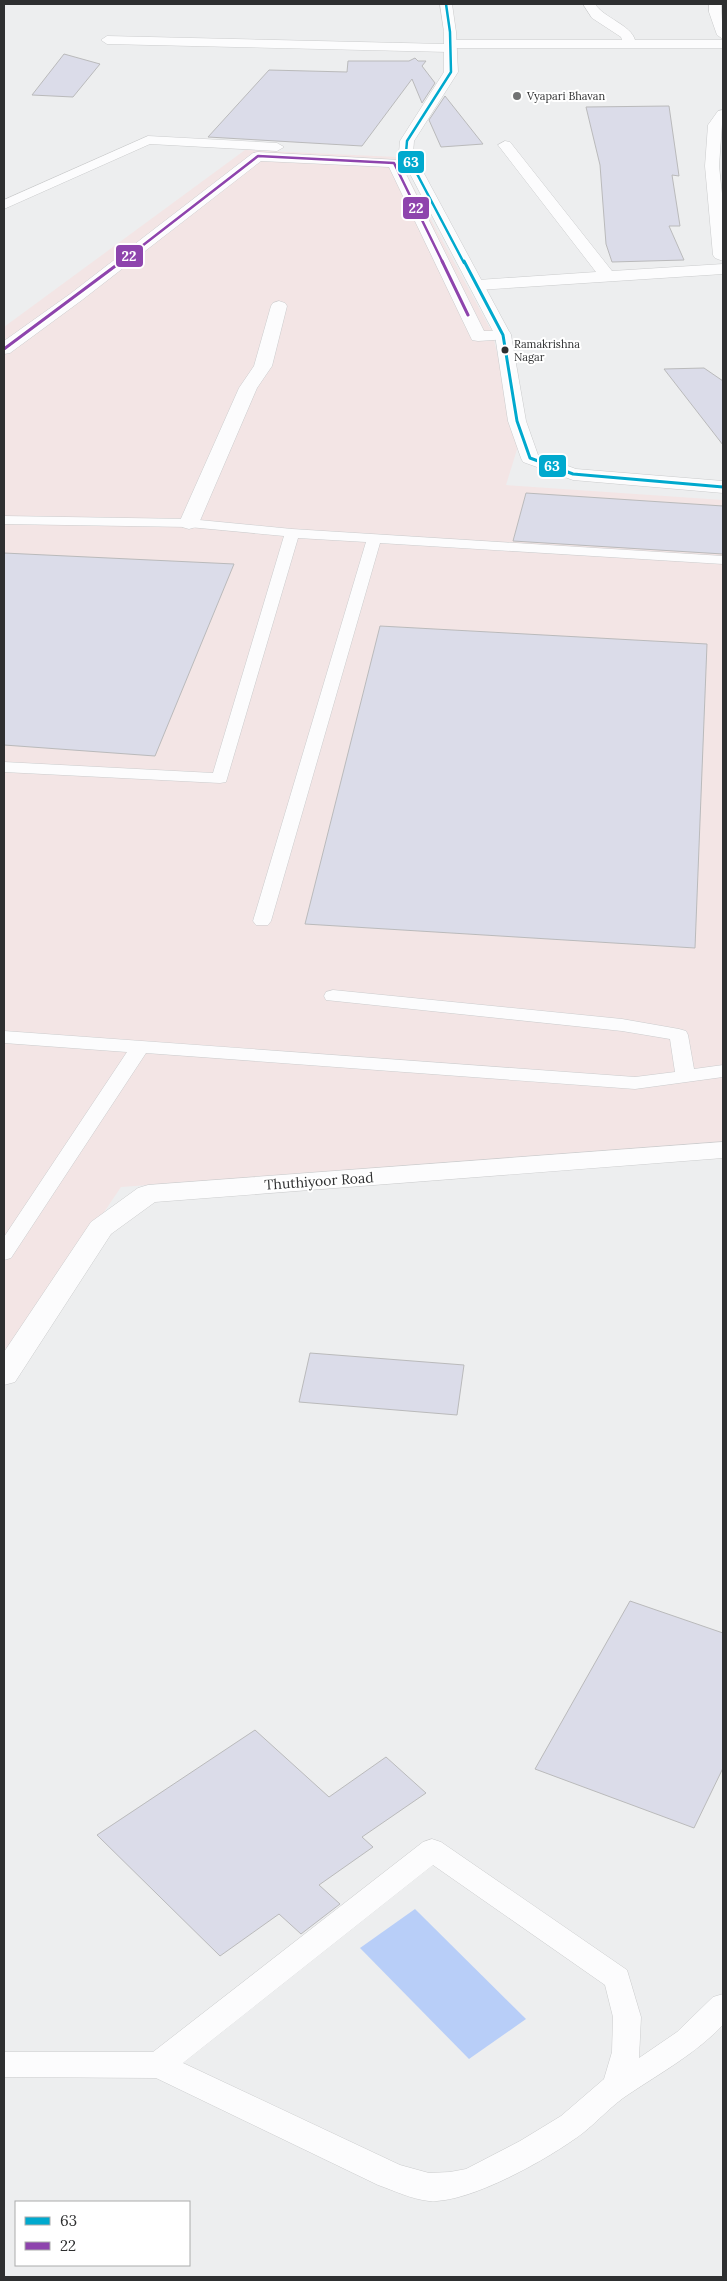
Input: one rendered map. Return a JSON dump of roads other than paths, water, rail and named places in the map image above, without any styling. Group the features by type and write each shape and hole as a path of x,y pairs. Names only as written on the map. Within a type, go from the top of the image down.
{"street":[{"path":"446,4 451,72 407,141 406,154 478,285 503,335 517,421 530,458 573,474 723,486"},
{"path":"589,4 596,15 627,35 629,44"},
{"path":"715,4 715,12 723,35"},
{"path":"107,40 167,40 244,44 450,46 723,44"},
{"path":"478,285 722,267 712,166 715,125 723,114"},
{"path":"4,205 148,140 406,154"},
{"path":"505,145 607,276"},
{"path":"4,349 258,156 394,163 478,336 503,335"},
{"path":"189,523 248,388 263,366 279,306"},
{"name":"Thuthiyoor Road","path":"4,1375 101,1228 148,1194 723,1150"}],"lane":[{"path":"4,520 189,523 292,534 375,537 723,560"},
{"path":"4,766 220,778 292,534"},
{"path":"262,921 375,537"},
{"path":"332,996 622,1025 679,1034 686,1077"},
{"path":"4,1037 635,1083 686,1077 723,1070"},
{"path":"4,1253 140,1047"},
{"path":"159,2065 432,1850 617,1978 627,2017 626,2052 617,2086"},
{"path":"4,2065 159,2065 389,2175 409,2183 428,2187 450,2186 471,2181 532,2150 571,2125 617,2086 652,2066 684,2043 723,2006"}],"water":[{"path":"415,1909 526,2019 469,2059 360,1948"}],"place":[{"name":"Vyapari Bhavan","path":"517,96"},
{"name":"Ramakrishna Nagar","path":"505,350"}]}
